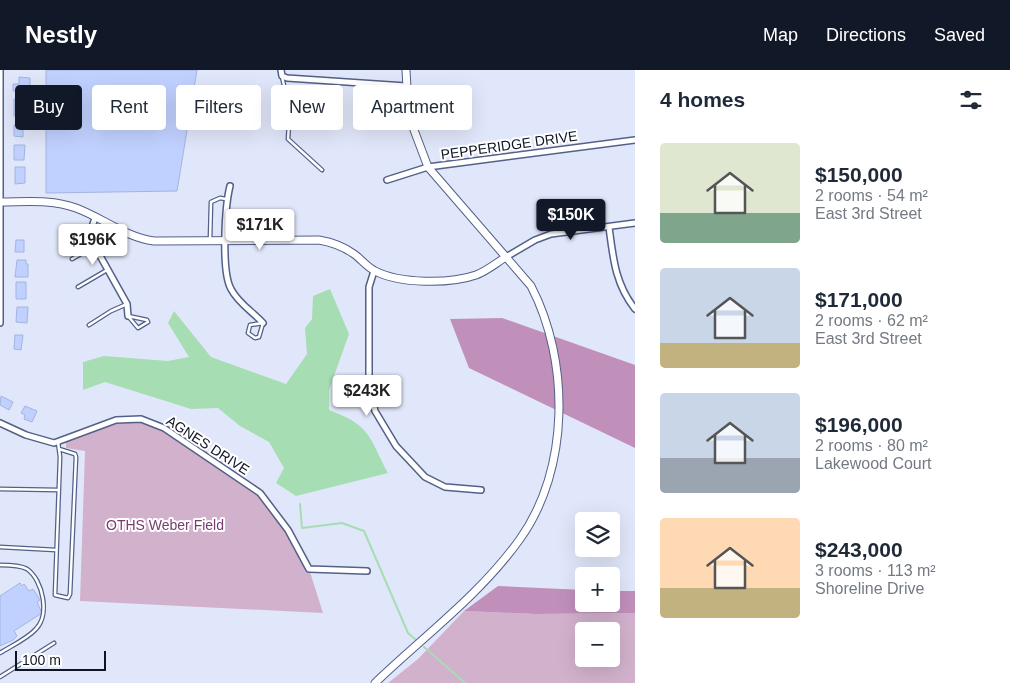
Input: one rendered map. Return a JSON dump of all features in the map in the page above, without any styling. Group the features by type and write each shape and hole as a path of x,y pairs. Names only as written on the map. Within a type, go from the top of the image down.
{"street":[{"path":"0,70 0,323"},
{"path":"406,70 406,85"},
{"path":"281,73 286,78 391,85"},
{"path":"375,683 484,582 520,538 540,501 547,480 558,422 560,390 557,364 541,306 531,286 428,167 414,130"},
{"name":"PEPPERIDGE DRIVE","path":"387,180 428,167 635,140"},
{"path":"230,186 226,199 228,281 238,299 264,323"},
{"path":"1,202 52,201 74,208 145,240 319,240 330,242 352,253 374,270 392,277 414,280 448,280 476,275 535,240 551,234 635,223"},
{"path":"95,218 88,236 127,304 128,316"},
{"path":"609,227 619,283 624,295 635,309"},
{"path":"374,270 369,286 370,384 375,411 396,446 425,477 445,487 481,490"},
{"name":"AGNES DRIVE","path":"58,442 116,420 141,419 153,422 175,434 260,493 288,530 309,569 367,571"},
{"path":"0,423 26,435 48,442 58,442"}],"lane":[{"path":"281,73 290,110 288,139 322,170"},
{"path":"210,241 211,202 213,200 226,199"},
{"path":"72,259 93,247"},
{"path":"78,287 107,270"},
{"path":"89,325 111,311 127,304"},
{"path":"128,316 139,316 148,320 148,322 138,328 128,316"},
{"path":"264,323 259,336 255,338 248,333 250,325 264,323"},
{"path":"58,442 59,490 55,595 68,598 70,594 76,457 75,454 59,450"},
{"path":"0,488 59,490"},
{"path":"0,547 56,550"},
{"path":"0,565 26,569 37,579 42,594 43,612 42,619 36,630 0,653"},
{"path":"0,677 54,643"}],"green space":[{"name":"OTHS Weber Field","path":"141,419 164,428 269,502 309,569 323,613 80,601 85,451 66,448 66,439 104,424"},
{"path":"464,611 535,614 635,613 635,683 388,683 418,659"}],"shaded area":[{"path":"330,289 349,334 329,390 329,410 353,421 367,433 388,473 296,496 276,483 284,468 269,442 240,426 218,408 191,409 105,382 83,390 83,362 104,356 168,361 189,357 168,323 174,311 211,357 286,384 307,354 305,328 312,319 313,296"},
{"path":"502,318 635,365 635,448 469,368 450,319"},
{"path":"498,586 575,590 575,612 620,612 620,591 635,591 635,613 535,614 464,611"}],"building":[{"path":"46,70 197,70 195,85 176,85 176,130 187,130 177,191 46,193 46,130 82,130 82,85 46,85"},
{"path":"19,77 30,78 30,85 15,85 15,91 13,91 13,84 19,84"},
{"path":"15,99 15,116 14,116"},
{"path":"15,125 15,130 23,130 23,137 14,136"},
{"path":"14,145 25,145 24,160 14,160"},
{"path":"15,167 25,167 25,183 15,184"},
{"path":"16,240 24,240 24,252 15,252"},
{"path":"17,260 26,260 26,264 28,264 28,277 15,277"},
{"path":"16,282 26,282 26,299 16,299"},
{"path":"17,307 28,307 27,323 16,322"},
{"path":"15,335 23,335 21,350 14,349"},
{"path":"1,396 13,402 9,410 0,405"},
{"path":"25,406 37,411 32,422 24,419 25,415 21,413"},
{"path":"20,583 22,586 24,584 29,591 33,589 40,600 37,602 42,613 14,631 17,636 13,640 0,646 0,596"}],"waterway":[{"path":"300,504 302,528 342,523 364,531 408,633 416,640"},
{"path":"424,647 465,683"}]}
